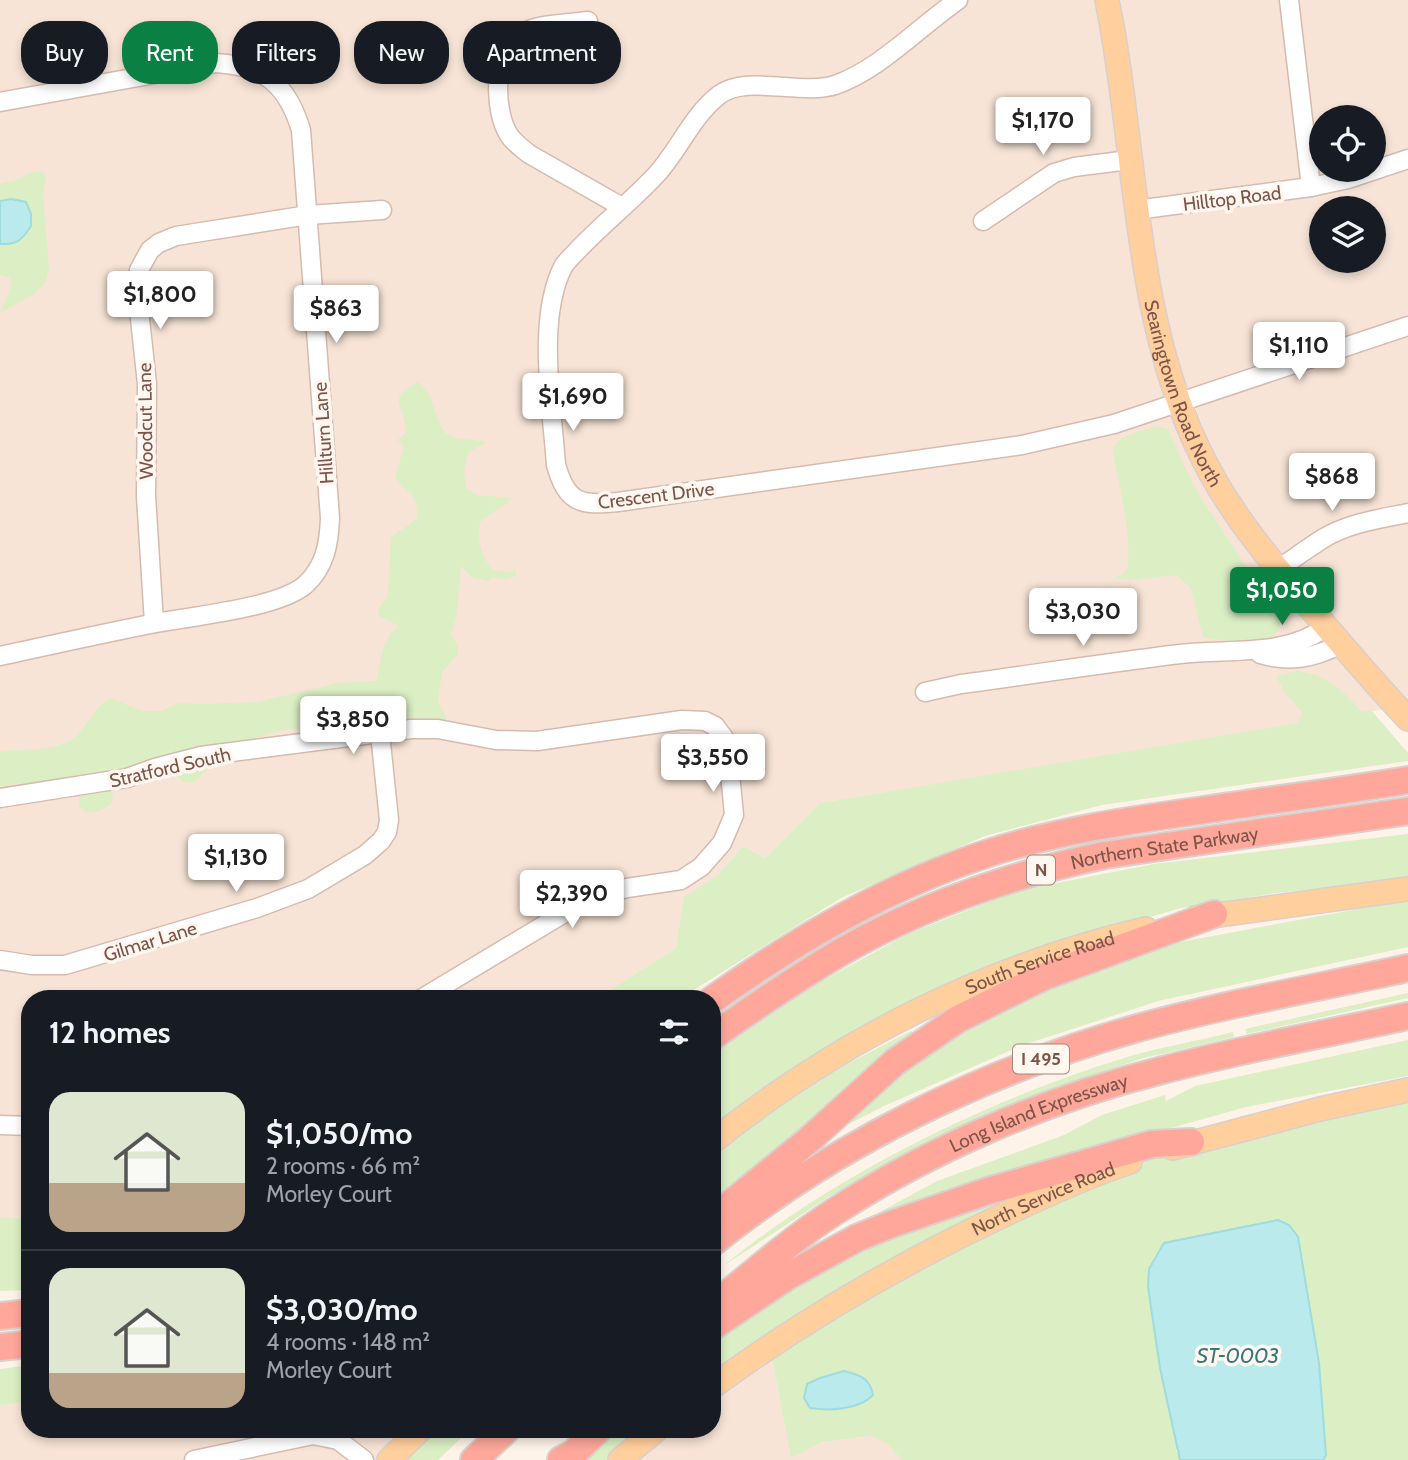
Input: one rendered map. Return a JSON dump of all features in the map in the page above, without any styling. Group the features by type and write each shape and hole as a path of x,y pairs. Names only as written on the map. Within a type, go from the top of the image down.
{"highway":[{"name":"Northern State Parkway","path":"721,994 774,957 849,913 918,880 992,852 1088,827 1397,782"},
{"name":"Northern State Parkway","path":"721,1031 799,978 866,939 934,906 995,884 1105,855 1408,811"},
{"path":"721,1212 818,1132 895,1062 958,1020 1045,976 1214,914"},
{"name":"I 495","path":"721,1236 771,1200 856,1147 946,1099 1005,1074 1135,1029 1408,968"},
{"name":"Long Island Expressway","path":"721,1300 833,1212 920,1162 1013,1120 1157,1071 1408,1016"},
{"path":"721,1321 788,1276 857,1238 889,1224 977,1194 1152,1144 1191,1142"},
{"path":"0,1299 21,1298"},
{"path":"0,1316 21,1314"},
{"path":"1,1347 21,1345"},
{"path":"474,1460 497,1438"},
{"path":"544,1460 567,1438"},
{"path":"561,1460 574,1453 590,1438"}],"main road":[{"name":"Searingtown Road North","path":"1107,0 1115,39 1136,210 1157,323 1178,402 1196,445 1241,523 1408,719"},
{"name":"South Service Road","path":"721,1135 815,1068 882,1029 1007,972 1078,947 1139,930 1214,914 1408,889"},
{"name":"North Service Road","path":"721,1381 840,1302 941,1246 1070,1185 1111,1168 1191,1142 1408,1090"},
{"path":"389,1460 412,1438"},
{"path":"620,1460 646,1438"}],"street":[{"name":"Crescent Drive","path":"958,0 870,68 837,85 806,89 743,87 720,95 698,117 657,174 564,265 555,281 549,309 549,352 556,465 565,491 574,499 584,503 618,502 1021,445 1114,424 1408,326"},
{"path":"1289,0 1311,187"},
{"name":"Hillturn Lane","path":"0,102 204,64 239,64 257,70 278,85 295,110 301,130 330,518 330,538 316,573 303,587 278,599 0,656"},
{"path":"499,84 504,124 517,144 622,208"},
{"name":"Hilltop Road","path":"1136,210 1311,187 1348,179 1408,159"},
{"path":"983,220 1054,173 1074,167 1129,160"},
{"name":"Woodcut Lane","path":"154,623 146,496 147,384 137,290 139,270 150,250 176,236 307,215 382,210"},
{"path":"1278,569 1324,538 1343,529 1408,513"},
{"path":"925,692 961,684 1185,653 1246,650 1267,656 1307,658 1320,655 1334,635"},
{"name":"Stratford South","path":"0,798 127,778 201,756 411,729 439,729 496,740 537,741 682,720 705,721 715,726 724,738 734,815 722,844 708,860 681,880 627,888 591,897 436,990"},
{"name":"Gilmar Lane","path":"0,960 32,965 65,965 101,956 257,908 308,889 354,862 373,849 387,832 388,803 380,733"},
{"path":"0,1125 21,1126"},
{"path":"194,1460 299,1438"},
{"path":"328,1438 338,1440 365,1460"}],"shaded area":[{"path":"0,0 1110,0 1129,160 1196,445 1397,707 820,803 765,858 743,846 718,875 685,897 676,948 610,990 21,990 21,1218 0,1217"},
{"path":"1121,0 1408,0 1408,705 1269,545 1220,472 1174,352 1151,252"},
{"path":"770,1347 791,1457 822,1442 922,1430 926,1460 620,1460 646,1438 721,1438 721,1381"},
{"path":"21,1403 21,1438 412,1438 389,1460 0,1460 0,1405"}],"green space":[{"path":"32,172 43,172 46,178 43,194 49,269 45,283 32,295 0,313 12,283 10,278 0,275 0,184 17,180"},
{"path":"417,382 429,395 438,420 447,433 457,438 486,442 468,453 464,471 466,488 476,495 513,498 480,522 479,535 485,559 493,570 516,571 516,576 505,579 493,577 488,581 471,577 461,565 456,619 451,634 458,646 458,654 442,672 438,701 446,718 445,724 353,724 281,730 229,747 194,783 184,782 151,756 130,782 108,787 113,795 111,804 98,812 85,812 79,806 79,795 57,787 32,783 0,786 0,751 43,749 64,744 80,732 97,709 110,698 142,711 161,711 179,703 257,702 338,683 376,681 385,643 399,626 380,617 378,613 388,596 391,537 417,517 413,496 395,476 404,447 397,440 405,434 399,400 407,389"},
{"path":"1156,426 1168,429 1194,487 1243,562 1283,612 1277,632 1271,638 1242,642 1203,637 1191,589 1177,575 1131,580 1114,578 1127,571 1128,540 1112,447 1124,437"},
{"path":"1297,671 1318,676 1334,684 1362,712 1371,710 1408,753 1408,761 1102,805 985,836 841,898 693,990 610,990 676,948 684,897 718,875 743,846 765,858 820,803 1298,723 1302,712 1285,693 1276,676"},
{"path":"1408,834 1408,879 1276,893 1181,908 1063,942 945,988 721,1131 721,1048 798,994 908,934 1016,891 1154,864"},
{"path":"1408,902 1408,947 1158,1001 1020,1046 845,1126 841,1122 928,1050 1015,995 1094,966 1186,941"},
{"path":"1408,993 1408,998 1247,1034 1245,1029"},
{"path":"911,1031 917,1035 721,1200 721,1151 806,1085"},
{"path":"1233,1032 1234,1037 1140,1059 1025,1099 927,1141 827,1198 723,1266 816,1199 866,1169 972,1115 1026,1092 1134,1055"},
{"path":"1408,1040 1408,1076 1246,1107 1092,1150 852,1227 937,1181 1064,1135 1102,1115 1165,1095 1166,1101 1195,1086"},
{"path":"1408,1090 1408,1460 1323,1460 1326,1455 1319,1363 1298,1237 1290,1225 1176,1450 1180,1460 902,1460 887,1443 871,1436 822,1442 791,1458 770,1347 1113,1169 1194,1143"},
{"path":"1016,1195 1033,1195 721,1373 721,1332 768,1298 894,1235"},
{"path":"0,1217 21,1218 21,1290 0,1291"},
{"path":"21,1366 21,1403 0,1405 0,1369"},
{"path":"424,1438 461,1438 438,1460 402,1460"},
{"path":"598,1438 636,1438 610,1460 575,1460"}],"water":[{"path":"11,199 26,202 31,214 31,226 18,241 0,244 0,201"},
{"name":"ST-0003","path":"1278,1220 1289,1225 1298,1237 1319,1363 1326,1455 1323,1460 1180,1460 1160,1368 1148,1287 1149,1269 1164,1243"},
{"path":"844,1371 863,1378 873,1395 852,1406 835,1409 810,1408 804,1398 807,1384"}]}
